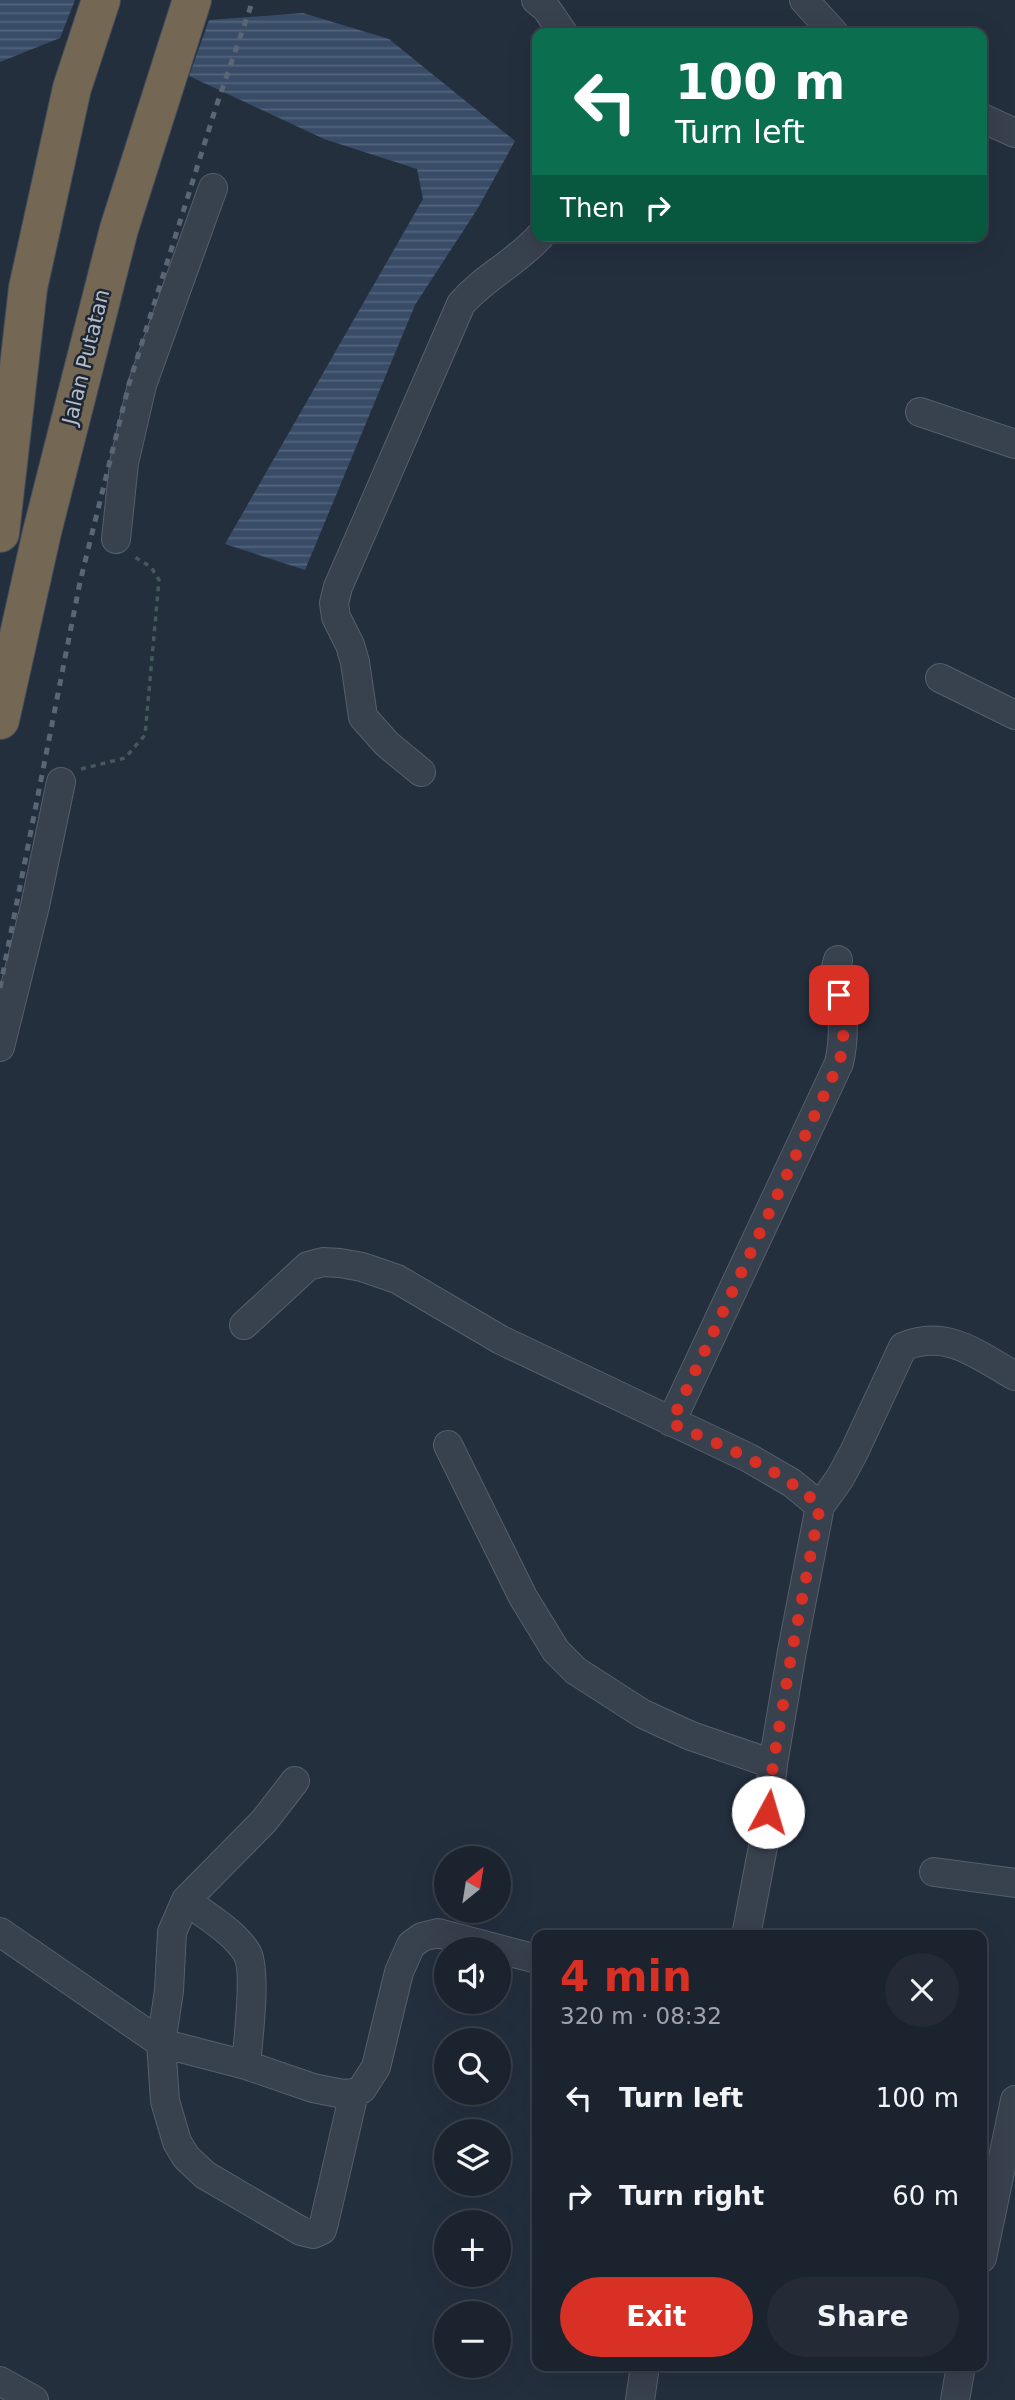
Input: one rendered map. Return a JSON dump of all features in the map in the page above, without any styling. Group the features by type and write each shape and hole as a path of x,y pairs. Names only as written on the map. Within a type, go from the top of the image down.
{"highway":[{"path":"0,533 28,288 72,88 102,0"},
{"name":"Jalan Putatan","path":"1,708 42,532 119,229 192,0"}],"street":[{"path":"536,0 546,8 560,28"},
{"path":"804,0 829,28"},
{"path":"987,120 1015,133"},
{"path":"116,539 124,463 142,385 213,188"},
{"path":"421,772 387,744 363,717 355,662 336,617 334,603 338,587 461,304 480,284 525,253 535,242"},
{"path":"920,412 1015,444"},
{"path":"940,678 1015,715"},
{"path":"0,1047 35,906 61,782"},
{"path":"671,1423 839,1063 844,1043 839,995 833,975 838,960"},
{"path":"244,1325 308,1266 323,1262 362,1266 397,1279 500,1340 749,1458 792,1483 820,1506"},
{"path":"747,1930 765,1836 773,1764 820,1506 854,1452 903,1347 918,1340 957,1343 1015,1376"},
{"path":"448,1446 523,1597 555,1651 576,1671 643,1714 691,1736 773,1764"},
{"path":"295,1781 264,1821 186,1900 172,1932 169,1991 161,2043 165,2101 177,2143 186,2157 205,2175 308,2233 318,2232 324,2223 354,2093"},
{"path":"934,1872 1015,1882"},
{"path":"186,1900 234,1937 251,1963 246,2065"},
{"path":"0,1932 161,2043 246,2065 313,2088 344,2094 362,2089 376,2067 398,1972 411,1945 422,1937 438,1933 532,1958"},
{"path":"987,2234 1015,2100"},
{"path":"640,2400 644,2371"},
{"path":"955,2400 960,2371"},
{"path":"0,2381 34,2400"}],"path":[{"path":"61,782 85,767 125,758 145,735 159,580 151,567 128,552 116,539"}],"water":[{"path":"0,0 75,0 60,38 0,62"},
{"path":"303,13 389,39 515,141 478,208 415,305 305,570 225,544 423,199 417,169 324,139 189,76 209,20"}],"railway":[{"path":"0,988 80,582 129,384 216,107 253,0"}],"route":[{"path":"768,1812 773,1764 792,1651 820,1506 792,1483 749,1458 671,1423 839,1063 844,1043 839,995"}]}
